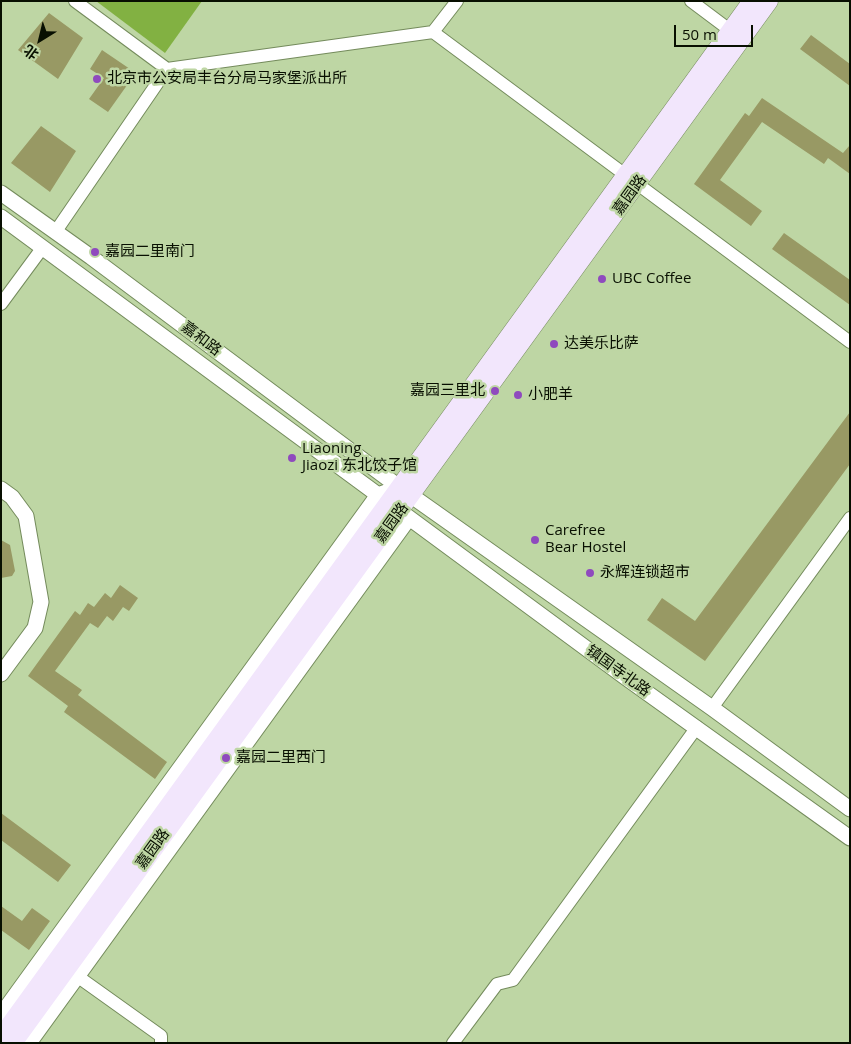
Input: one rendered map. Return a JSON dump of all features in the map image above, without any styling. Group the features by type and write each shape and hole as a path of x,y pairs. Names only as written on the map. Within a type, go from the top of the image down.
{"main road":[{"name":"嘉园路","path":"632,181 752,1"},
{"name":"嘉园路","path":"13,1043 222,753 405,491 632,181 769,1"},
{"name":"嘉园路","path":"1,1037 394,507"}],"street":[{"path":"75,1 167,69 433,32 457,1"},
{"path":"691,1 731,31"},
{"path":"433,32 850,342"},
{"path":"56,231 167,69"},
{"name":"嘉和路","path":"1,193 56,231 405,491"},
{"name":"嘉和路","path":"1,217 394,507"},
{"path":"1,304 43,247"},
{"path":"1,488 12,496 26,516 40,602 35,628 1,674"},
{"name":"镇国寺北路","path":"405,491 712,708 850,809"},
{"path":"29,1043 78,976 394,507"},
{"path":"1,1015 394,507"},
{"name":"镇国寺北路","path":"394,507 625,677 850,838"},
{"path":"712,708 850,518"},
{"path":"453,1043 497,984 513,980 697,727"},
{"path":"78,976 161,1036 161,1043"}],"green space":[{"path":"96,1 202,1 165,53"}],"building":[{"path":"49,13 83,38 58,79 18,50"},
{"path":"811,35 850,64 850,86 800,49"},
{"path":"102,50 130,69 130,81 108,112 89,99 104,78 90,69"},
{"path":"762,98 843,153 850,145 850,174 828,158 824,164 762,122 720,180 762,211 751,226 694,184 745,113 749,116"},
{"path":"41,126 76,151 50,192 11,163"},
{"path":"784,233 850,280 850,305 772,249"},
{"path":"850,412 850,464 705,661 647,620 662,598 695,621"},
{"path":"1,540 10,545 15,571 12,576 1,578"},
{"path":"120,585 138,598 129,611 123,607 113,621 107,616 98,628 90,623 55,671 82,690 78,695 167,762 155,779 64,712 68,706 28,676 75,611 80,615 88,603 94,607 105,593 111,598"},
{"path":"1,813 71,865 58,882 1,840"},
{"path":"1,906 22,921 32,908 50,921 29,950 1,930"}],"place":[{"name":"北京市公安局丰台分局马家堡派出所","path":"97,79"},
{"name":"嘉园二里南门","path":"95,252"},
{"name":"UBC Coffee","path":"602,279"},
{"name":"达美乐比萨","path":"554,344"},
{"name":"嘉园三里北","path":"495,391"},
{"name":"小肥羊","path":"518,395"},
{"name":"Liaoning Jiaozi 东北饺子馆","path":"292,458"},
{"name":"Carefree Bear Hostel","path":"535,540"},
{"name":"永辉连锁超市","path":"590,573"},
{"name":"嘉园二里西门","path":"226,758"}]}
